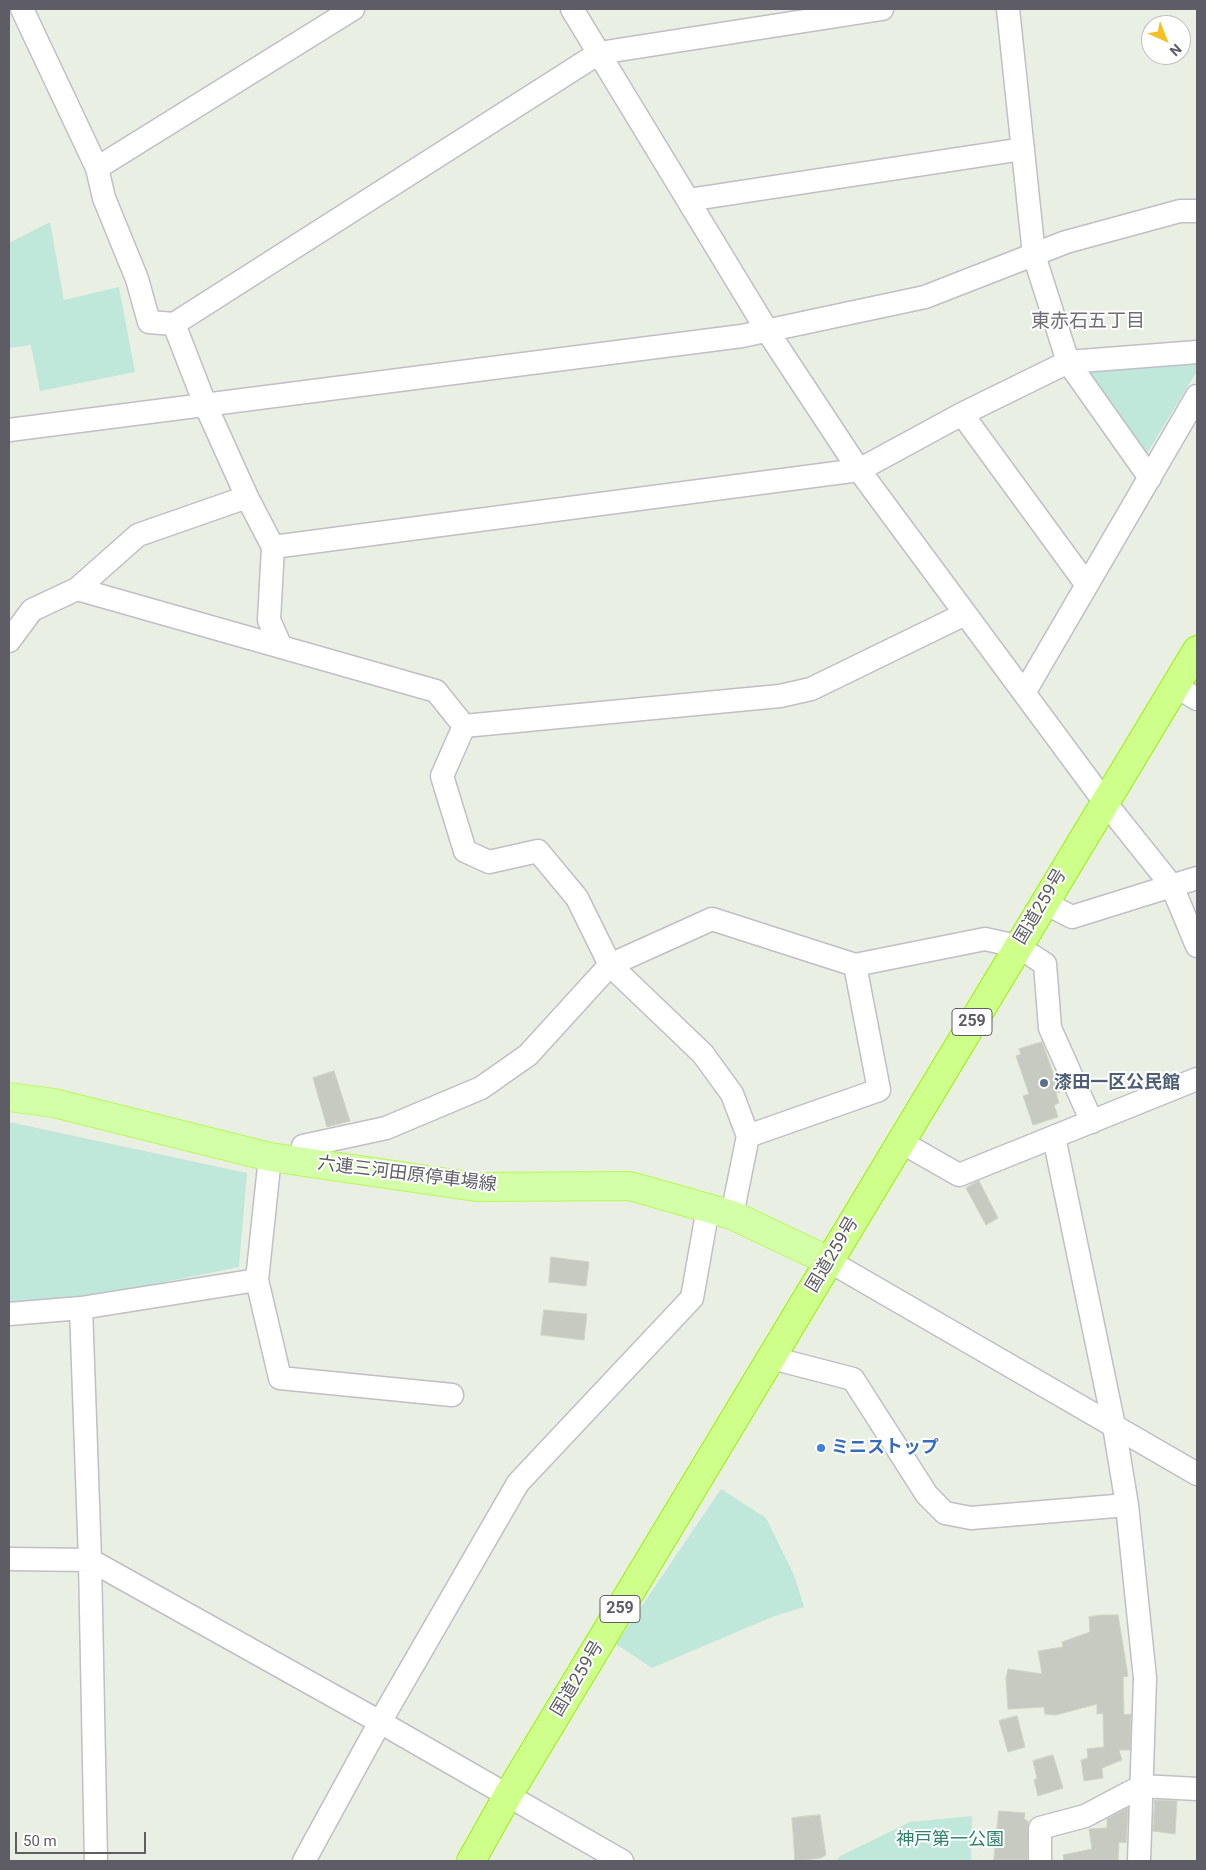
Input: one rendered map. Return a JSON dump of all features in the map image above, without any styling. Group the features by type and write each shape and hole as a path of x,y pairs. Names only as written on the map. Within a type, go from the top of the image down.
{"highway":[{"name":"国道259号","path":"471,1861 508,1795 772,1358 1104,801 1186,692 1197,650"}],"main road":[{"name":"六連三河田原停車場線","path":"9,1097 54,1103 270,1157 476,1187 630,1186 720,1211 829,1261"}],"street":[{"path":"22,9 97,168 104,198 137,279 149,322 174,324 599,53 882,9"},
{"path":"97,168 353,9"},
{"path":"572,9 768,332 859,470 1104,801 1172,886 1197,946"},
{"path":"1008,9 1034,255 1068,362 1150,478"},
{"path":"688,200 1023,149"},
{"path":"9,430 768,332 925,297 1066,242 1180,211 1197,211"},
{"path":"174,324 205,404 247,497 273,547 269,620 281,647"},
{"path":"273,547 859,470 962,414 1068,362 1197,352"},
{"path":"1024,693 1197,396"},
{"path":"962,414 1087,584"},
{"path":"9,641 32,610 77,590 138,535 247,497"},
{"path":"77,590 436,691 464,726"},
{"path":"464,726 780,696 803,690 965,614"},
{"path":"304,1861 380,1722 518,1483 692,1298 720,1211 748,1136 732,1094 703,1054 610,965 577,898 538,851 489,862 465,851 442,776 464,726"},
{"path":"1044,902 1072,917 1197,878"},
{"path":"302,1162 303,1146 386,1128 481,1088 528,1055 610,965 712,919 855,965 985,939 1017,946 1046,964 1050,1028 1092,1122"},
{"path":"748,1136 879,1090 855,965"},
{"path":"901,1142 959,1175 1197,1079"},
{"path":"1054,1137 1114,1426 1128,1505 1145,1678 1139,1861"},
{"path":"270,1157 257,1280 280,1378 452,1395"},
{"path":"829,1261 878,1287 1197,1474"},
{"path":"9,1314 81,1308 257,1280"},
{"path":"81,1308 90,1560 96,1861"},
{"path":"772,1358 853,1379 927,1495 945,1513 971,1518 1128,1505"},
{"path":"9,1559 90,1560 380,1722 622,1861"},
{"path":"1040,1861 1040,1828 1085,1816 1142,1786 1197,1789"}],"green space":[{"path":"50,222 64,300 119,287 135,372 40,391 31,345 9,348 9,243"},
{"path":"1197,358 1197,371 1146,455 1078,368"},
{"path":"9,1122 247,1173 239,1267 80,1299 9,1303"},
{"path":"721,1489 766,1518 794,1575 804,1607 772,1617 652,1668 616,1644"},
{"name":"神戸第一公園","path":"972,1816 971,1861 836,1861 840,1856 910,1822"}],"building":[{"name":"漆田一区公民館","path":"1042,1042 1060,1092 1056,1093 1059,1103 1054,1105 1058,1117 1033,1125 1023,1096 1029,1094 1016,1056 1021,1054 1019,1049"},
{"path":"334,1071 350,1121 327,1127 313,1078"},
{"path":"979,1181 998,1218 986,1225 966,1188"},
{"path":"551,1257 589,1262 586,1286 549,1282"},
{"path":"544,1310 587,1314 584,1340 541,1335"},
{"path":"1118,1615 1128,1676 1123,1677 1124,1715 1131,1714 1130,1750 1119,1750 1122,1760 1102,1768 1103,1778 1084,1781 1081,1760 1088,1758 1087,1749 1104,1747 1103,1713 1097,1714 1097,1704 1056,1715 1045,1714 1044,1707 1008,1709 1006,1678 1008,1669 1042,1674 1038,1651 1063,1647 1062,1642 1090,1632 1089,1617"},
{"path":"1017,1716 1025,1747 1008,1752 999,1721"},
{"path":"1053,1755 1063,1788 1038,1796 1034,1780 1037,1778 1033,1761"},
{"path":"1155,1800 1177,1801 1175,1834 1153,1831"},
{"path":"1128,1808 1126,1843 1119,1842 1118,1861 1064,1861 1063,1855 1092,1849 1089,1829 1107,1828 1107,1819"},
{"path":"999,1811 1025,1813 1024,1819 1028,1821 1027,1860 994,1860"},
{"path":"820,1815 826,1855 821,1858 795,1861 792,1818"}],"place":[{"name":"漆田一区公民館","path":"1044,1083"},
{"name":"ミニストップ","path":"821,1448"}],"district":[{"name":"東赤石五丁目","path":"1088,322"}]}
